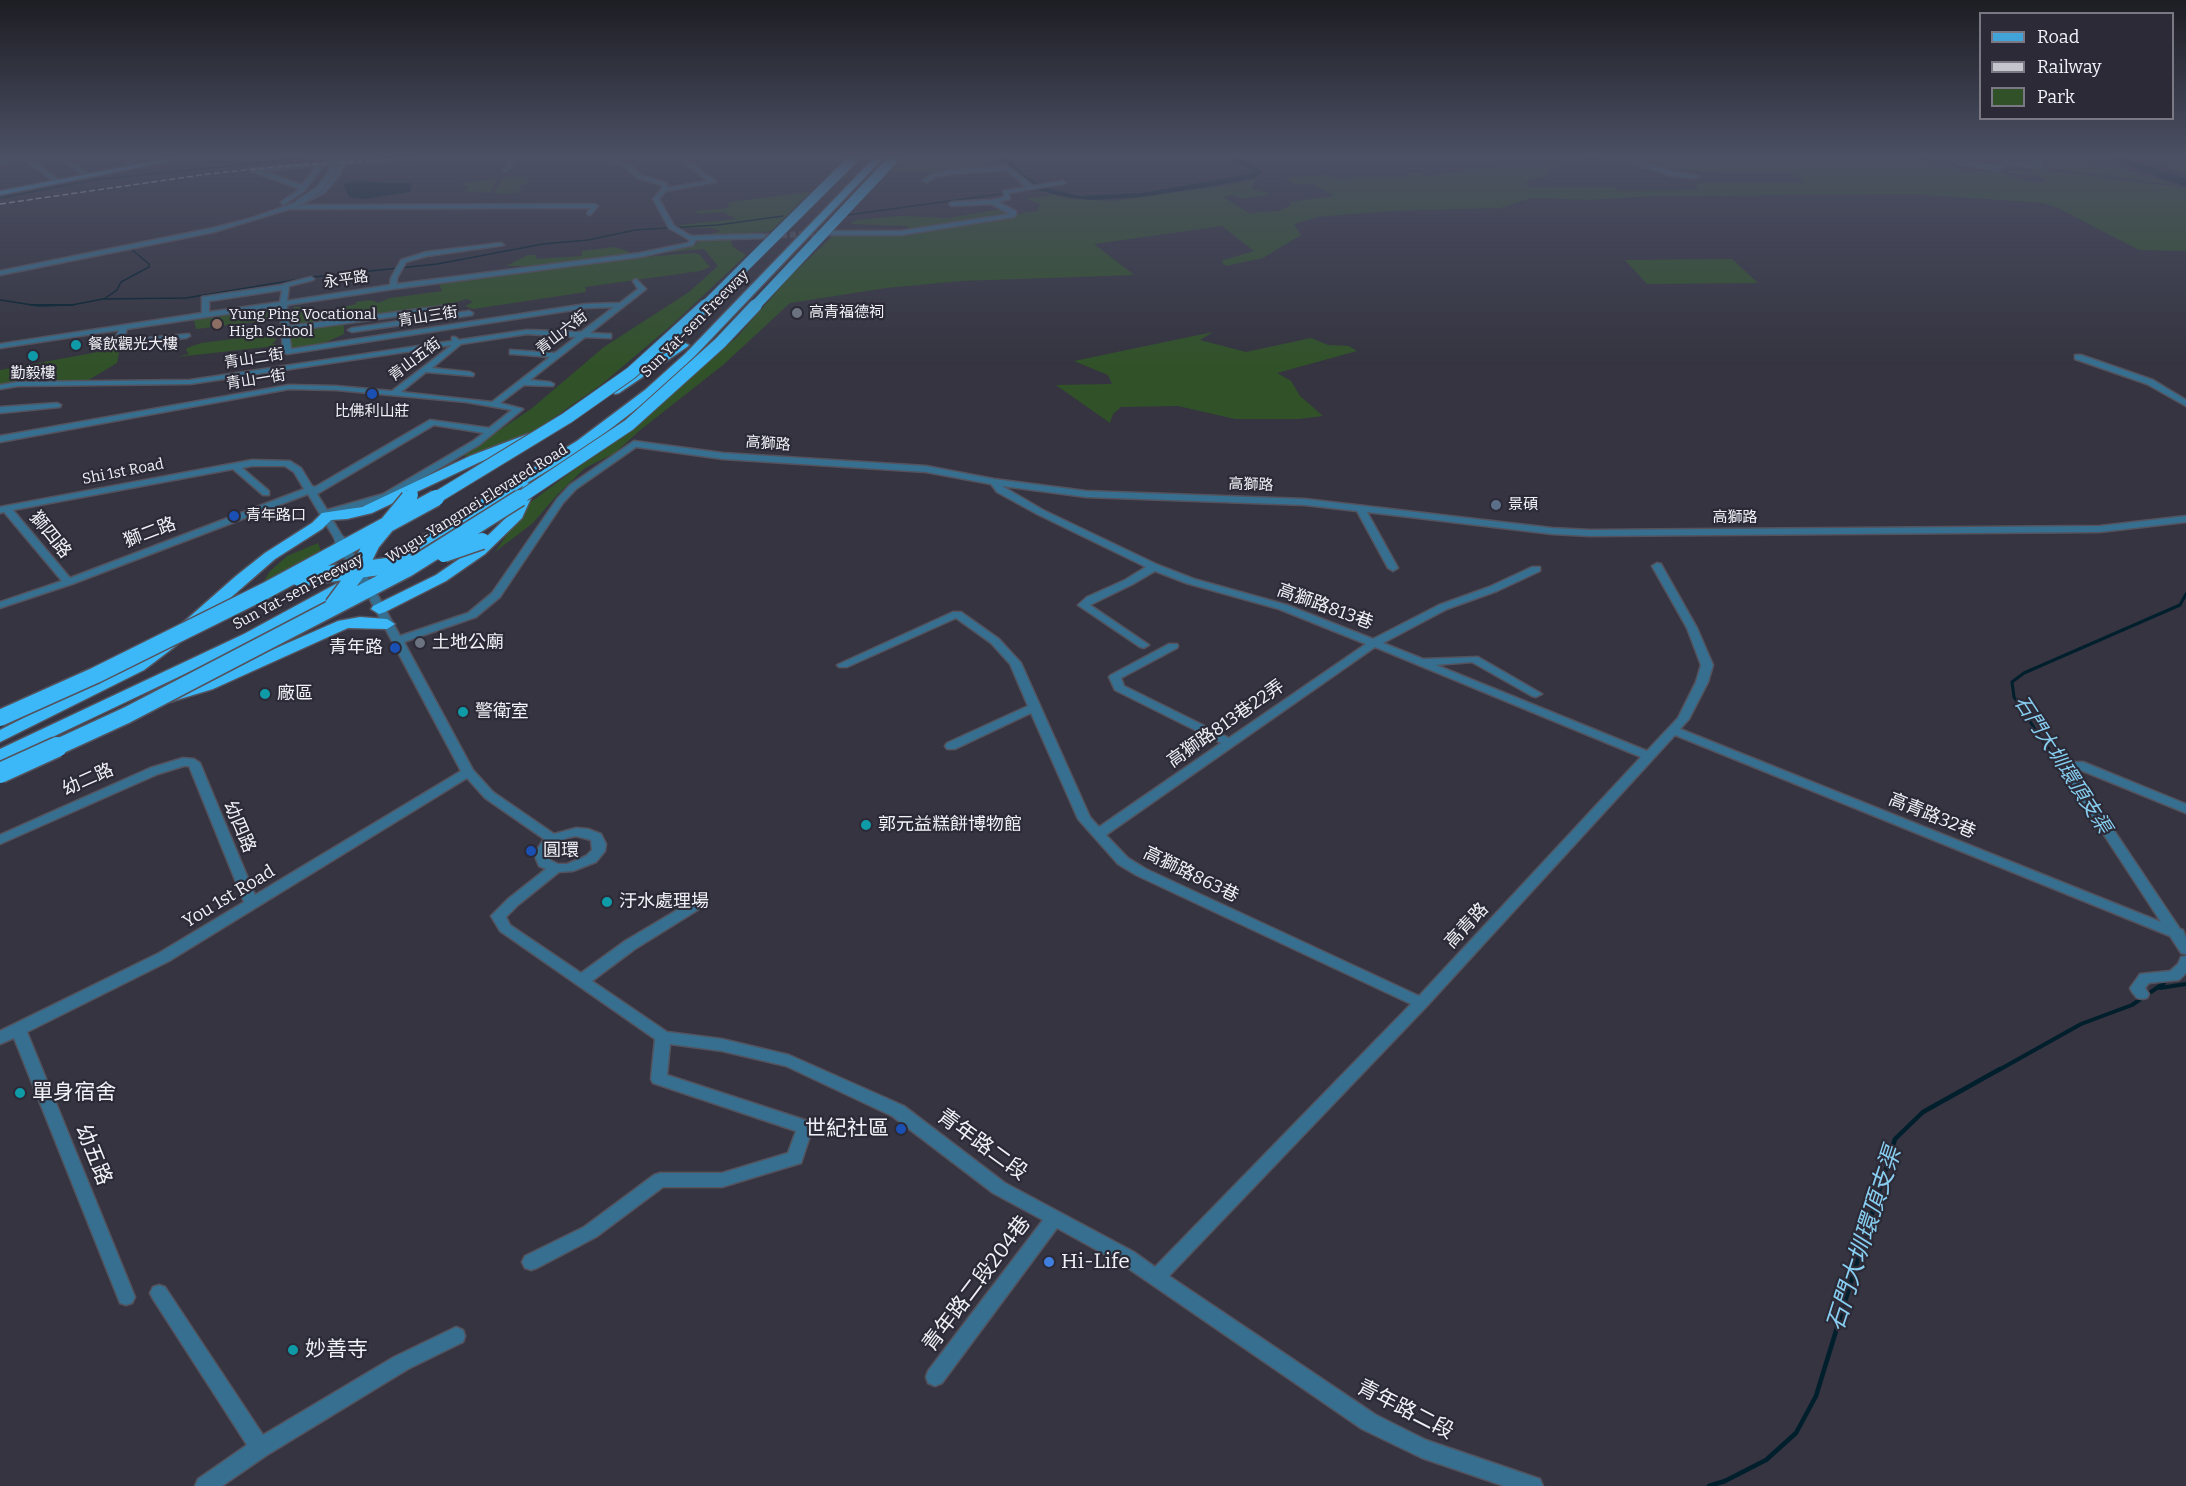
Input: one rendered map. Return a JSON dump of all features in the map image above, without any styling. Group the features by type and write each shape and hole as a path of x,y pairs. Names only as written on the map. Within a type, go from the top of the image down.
{"highway":[{"name":"Wugu-Yangmei Elevated Road","path":"0,718 96,675 265,591 428,503 567,418 631,373 687,324 786,225"},
{"name":"Sun Yat-sen Freeway","path":"0,743 113,693 250,624 371,559 551,453 632,392 683,345 801,225"},
{"name":"Sun Yat-sen Freeway","path":"0,756 250,637 407,551 582,444 648,393 689,356 814,225"},
{"name":"Wugu-Yangmei Elevated Road","path":"0,773 127,715 407,569 473,529 629,425 720,343 831,225"},
{"path":"0,737 138,666 167,645 270,556 317,526 326,515 347,515 367,510 417,490 475,459 536,435 610,392 683,345"},
{"path":"0,762 91,723 207,684 344,624 383,616 480,551 502,532 517,515 531,483 582,444"},
{"path":"273,656 306,634 330,610 358,571 383,528 417,490"},
{"path":"197,619 219,606 271,584 436,557 502,532"}],"street":[{"path":"0,271 220,225"},
{"path":"0,271 228,225"},
{"path":"671,225 693,240"},
{"path":"829,233 901,233 949,225"},
{"name":"永平路","path":"0,346 393,287 640,255 691,244 693,240 763,236"},
{"path":"393,287 403,261 426,254 501,245"},
{"path":"206,315 204,299 286,287 286,285 310,279"},
{"name":"青山六街","path":"493,405 642,289 636,281"},
{"name":"青山三街","path":"286,287 283,303 287,352 586,306 621,304"},
{"path":"285,329 451,307"},
{"path":"426,310 432,329"},
{"path":"352,330 469,313"},
{"path":"124,327 118,343 186,336"},
{"name":"青山五街","path":"393,394 457,345 453,327"},
{"name":"青山二街","path":"0,387 18,384 190,382 528,332 608,336"},
{"name":"青山五街","path":"393,394 456,342"},
{"path":"513,352 555,355"},
{"path":"2078,357 2150,382 2186,404"},
{"path":"426,370 470,374"},
{"path":"190,382 191,405"},
{"path":"522,382 550,384"},
{"name":"青山一街","path":"0,439 290,387 393,394 519,409 490,431"},
{"path":"0,410 57,405"},
{"name":"獅二路","path":"0,605 312,491 435,422 490,431"},
{"path":"326,515 386,496 476,443 490,431"},
{"name":"高獅路","path":"397,641 472,615 496,595 560,501 573,487 634,444 723,456 926,470 1086,494 1305,502 1552,531 1612,533 2100,529 2186,519"},
{"name":"Shi 1st Road","path":"4,509 252,463 287,463 298,470 312,491 372,594 468,772 489,795 553,839"},
{"path":"235,466 266,493"},
{"name":"高獅路813巷","path":"994,482 1000,490 1040,512 1154,567 1190,581 1283,608 1649,756"},
{"name":"獅四路","path":"4,509 68,582"},
{"path":"1361,509 1394,568"},
{"name":"高青路","path":"1157,1277 1421,1003 1683,719 1702,682 1707,665 1692,628 1657,566"},
{"path":"1144,645 1083,605 1154,567"},
{"name":"高獅路813巷22弄","path":"1098,834 1374,643 1443,607 1493,589 1536,569"},
{"name":"高獅路863巷","path":"843,665 957,614 1009,654 1036,707 1084,819 1123,861 1141,872 1421,1003"},
{"path":"1173,646 1115,677 1119,688 1231,742"},
{"path":"1421,662 1474,659 1536,694"},
{"path":"951,747 1036,707"},
{"name":"高青路32巷","path":"1672,730 2178,934"},
{"name":"幼二路","path":"0,840 154,771 183,762 194,763"},
{"name":"幼四路","path":"194,763 252,904"},
{"path":"2186,809 2079,765 2065,766 2186,949"},
{"name":"You 1st Road","path":"0,1038 164,957 468,772"},
{"path":"576,832 596,837 599,844 598,851 591,859 580,865 556,868 549,866 542,859 543,849 553,839 576,832"},
{"name":"青年路二段","path":"556,868 498,916 505,927 663,1037 722,1045 789,1061 898,1111 999,1188 1128,1258 1369,1422 1422,1448 1533,1486"},
{"path":"581,981 630,945 699,903"},
{"path":"2142,994 2137,988 2145,978 2174,976 2185,966 2186,961"},
{"name":"幼五路","path":"18,1029 126,1297"},
{"path":"531,1262 590,1232 660,1180 722,1180 795,1158 806,1126 659,1079 663,1037"},
{"name":"青年路二段204巷","path":"935,1377 1054,1218"},
{"path":"159,1293 260,1448"},
{"path":"205,1486 260,1448 401,1363 456,1336"}],"green space":[{"path":"680,225 777,225 771,231 696,238 721,231 711,228 680,228"},
{"path":"889,225 1295,225 1301,235 1263,258 1226,266 1221,261 1254,251 1222,226 1094,244 1134,275 961,281 886,288 790,303 723,365 639,431 615,453 585,468 533,523 495,552 528,504 640,421 737,337 790,276 833,236 893,236 910,233 908,226"},
{"path":"2091,225 2186,225 2186,251 2139,250"},
{"path":"730,239 733,247 746,255 673,324 602,384 529,435 470,457 463,455 531,409 604,347 689,292 718,266 704,249 650,254 695,245 699,241"},
{"path":"615,247 631,255 530,269 524,266 506,266 528,255 535,255 537,259 582,256 582,251"},
{"path":"699,254 710,267 700,271 585,287 586,292 473,309 465,306 473,302 467,299 442,306 292,327 294,307 313,307 319,312 329,311 356,304 356,302 371,300 378,303 390,298 442,291 439,284 632,258"},
{"path":"1732,259 1758,283 1647,284 1625,260"},
{"path":"272,309 271,320 196,329 194,320"},
{"path":"344,322 344,334 322,344 290,350 290,331"},
{"path":"1213,332 1200,340 1246,352 1311,338 1328,345 1349,346 1357,351 1277,373 1291,381 1300,396 1323,416 1299,419 1235,419 1178,406 1121,407 1113,414 1110,423 1056,385 1112,384 1108,375 1074,361"},
{"path":"265,335 277,339 272,344 276,344 275,346 177,357 189,354 187,348 201,343"},
{"path":"120,348 117,363 87,381 20,382 0,386 0,370"},
{"path":"318,543 323,556 299,570 264,581 270,571 287,556"}],"waterway":[{"path":"104,299 186,298 313,277 437,264 543,244 588,240 635,230 712,225"},
{"path":"104,299 117,290 121,282 149,267 149,264 130,248"},
{"path":"72,305 104,299"},
{"path":"0,300 32,305"},
{"path":"32,305 72,305"},
{"path":"32,305 72,305"},
{"name":"石門大圳環頂支渠","path":"2048,749 2014,697 2012,682 2024,673 2180,605 2186,594"},
{"name":"石門大圳環頂支渠","path":"2047,747 2065,775"},
{"name":"石門大圳環頂支渠","path":"1997,1071 2081,1024 2132,1005 2164,983"},
{"path":"2160,988 2186,984"},
{"name":"石門大圳環頂支渠","path":"1709,1486 1725,1481 1766,1460 1796,1433 1816,1396 1895,1139 1923,1112 2000,1069"}],"tunnel":[{"path":"763,236 829,233"}],"place":[{"name":"高青福德祠","path":"797,313"},
{"name":"Yung Ping Vocational High School","path":"217,324"},
{"name":"餐飲觀光大樓","path":"76,345"},
{"name":"勤毅樓","path":"33,356"},
{"name":"比佛利山莊","path":"372,394"},
{"name":"景碩","path":"1496,505"},
{"name":"青年路口","path":"234,516"},
{"name":"土地公廟","path":"420,643"},
{"name":"青年路","path":"395,648"},
{"name":"廠區","path":"265,694"},
{"name":"警衛室","path":"463,712"},
{"name":"郭元益糕餅博物館","path":"866,825"},
{"name":"圓環","path":"531,851"},
{"name":"汙水處理場","path":"607,902"},
{"name":"單身宿舍","path":"20,1093"},
{"name":"世紀社區","path":"901,1129"},
{"name":"Hi-Life","path":"1049,1262"},
{"name":"妙善寺","path":"293,1350"}]}
